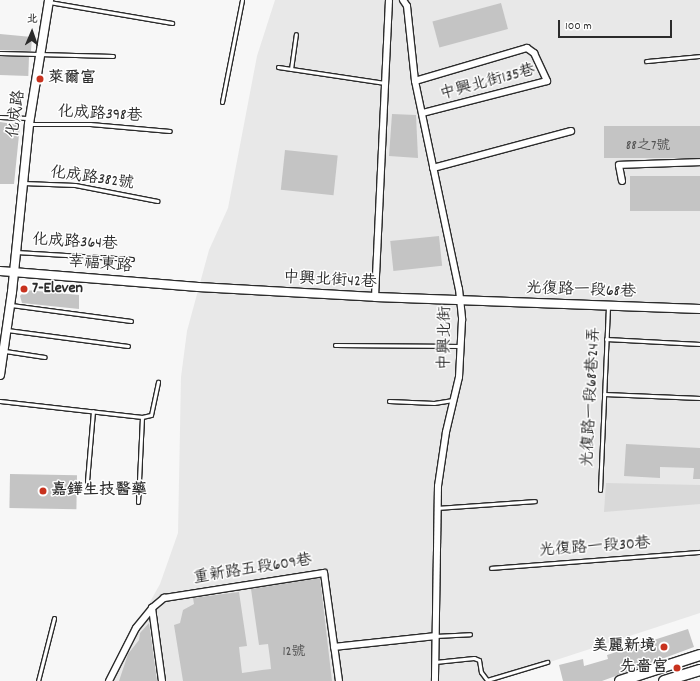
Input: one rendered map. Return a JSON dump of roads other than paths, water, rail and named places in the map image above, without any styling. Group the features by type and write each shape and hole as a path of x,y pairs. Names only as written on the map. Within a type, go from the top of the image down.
{"main road":[{"path":"620,681 700,655"},
{"path":"664,681 700,670"}],"street":[{"path":"375,297 389,0"},
{"name":"中興北街","path":"403,0 407,6 414,81 460,301 461,346 454,399 446,432 438,508 434,662 435,681"},
{"name":"化成路","path":"0,375 11,305 30,121 42,55 49,1"},
{"name":"中興北街135巷","path":"414,81 527,48 537,59 547,81 422,114"},
{"path":"433,168 571,131"},
{"path":"622,181 620,165 700,162"},
{"name":"幸福東路","path":"0,271 198,288"},
{"name":"中興北街42巷","path":"198,288 460,301"},
{"name":"光復路一段68巷","path":"460,301 700,309"},
{"name":"重新路五段609巷","path":"109,681 136,628 152,608 172,595 324,572 339,681"},
{"path":"152,608 162,681"},
{"path":"334,647 435,636"}],"lane":[{"path":"222,102 242,0"},
{"path":"49,1 172,23"},
{"path":"291,69 296,34"},
{"path":"0,53 113,56"},
{"path":"646,61 700,56"},
{"path":"278,67 385,83"},
{"name":"化成路398巷","path":"0,117 30,121 90,124 170,131"},
{"name":"化成路382號","path":"23,183 76,185 157,201"},
{"name":"化成路364巷","path":"16,252 132,259"},
{"path":"11,305 131,321"},
{"name":"光復路一段68巷24弄","path":"600,490 608,306"},
{"path":"7,330 128,346"},
{"path":"606,339 700,344"},
{"path":"335,346 461,346"},
{"path":"3,351 44,357"},
{"path":"0,401 142,417 151,415 158,382"},
{"path":"604,394 700,398"},
{"path":"389,401 434,403 454,399"},
{"path":"87,481 93,412"},
{"path":"138,502 142,417"},
{"path":"438,508 535,501"},
{"name":"光復路一段30巷","path":"491,568 700,552"},
{"path":"38,681 54,618"},
{"path":"435,636 470,634"},
{"path":"434,662 474,658 479,660 481,672 488,680 547,662"}],"place":[{"name":"萊爾富","path":"40,79"},
{"name":"7-Eleven","path":"24,289"},
{"name":"嘉鏵生技醫藥","path":"43,491"},
{"name":"美麗新境","path":"664,647"},
{"name":"先嗇宮","path":"677,668"}]}
